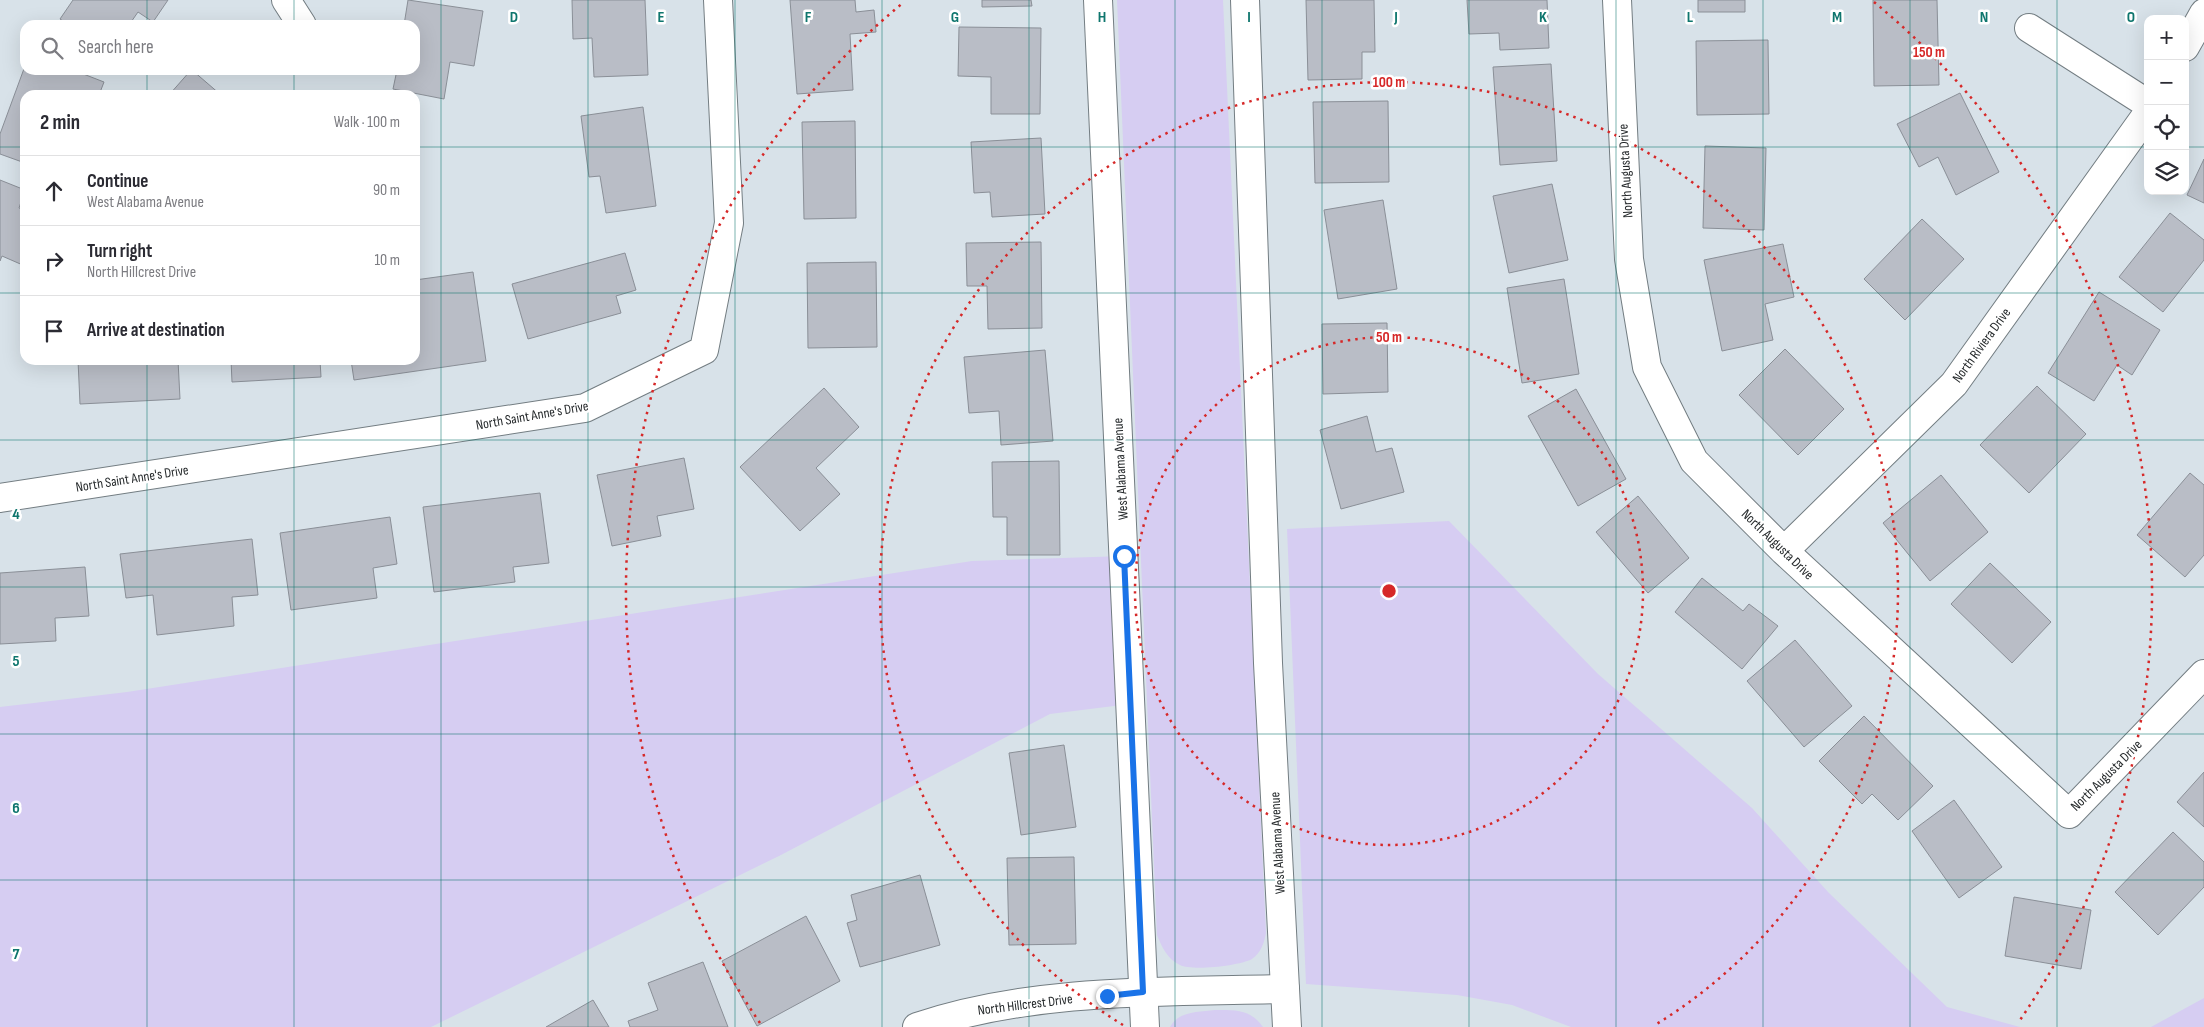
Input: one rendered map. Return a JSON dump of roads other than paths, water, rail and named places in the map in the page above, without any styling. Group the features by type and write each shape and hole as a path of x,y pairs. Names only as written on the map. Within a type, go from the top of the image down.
{"street":[{"path":"286,0 299,20"},
{"name":"North Saint Anne's Drive","path":"0,498 585,408 704,350 729,223 718,0"},
{"name":"West Alabama Avenue","path":"1098,0 1145,1027"},
{"name":"West Alabama Avenue","path":"1245,0 1268,663 1287,1027"},
{"name":"North Augusta Drive","path":"1617,0 1629,259 1646,367 1694,461 1784,551 2069,814 2204,674"},
{"path":"2189,40 2204,14"},
{"path":"2029,28 2144,101"},
{"name":"North Riviera Drive","path":"1784,551 1954,384 2144,119"},
{"name":"North Hillcrest Drive","path":"917,1027 953,1015 1000,1006 1143,992 1285,989"}]}
